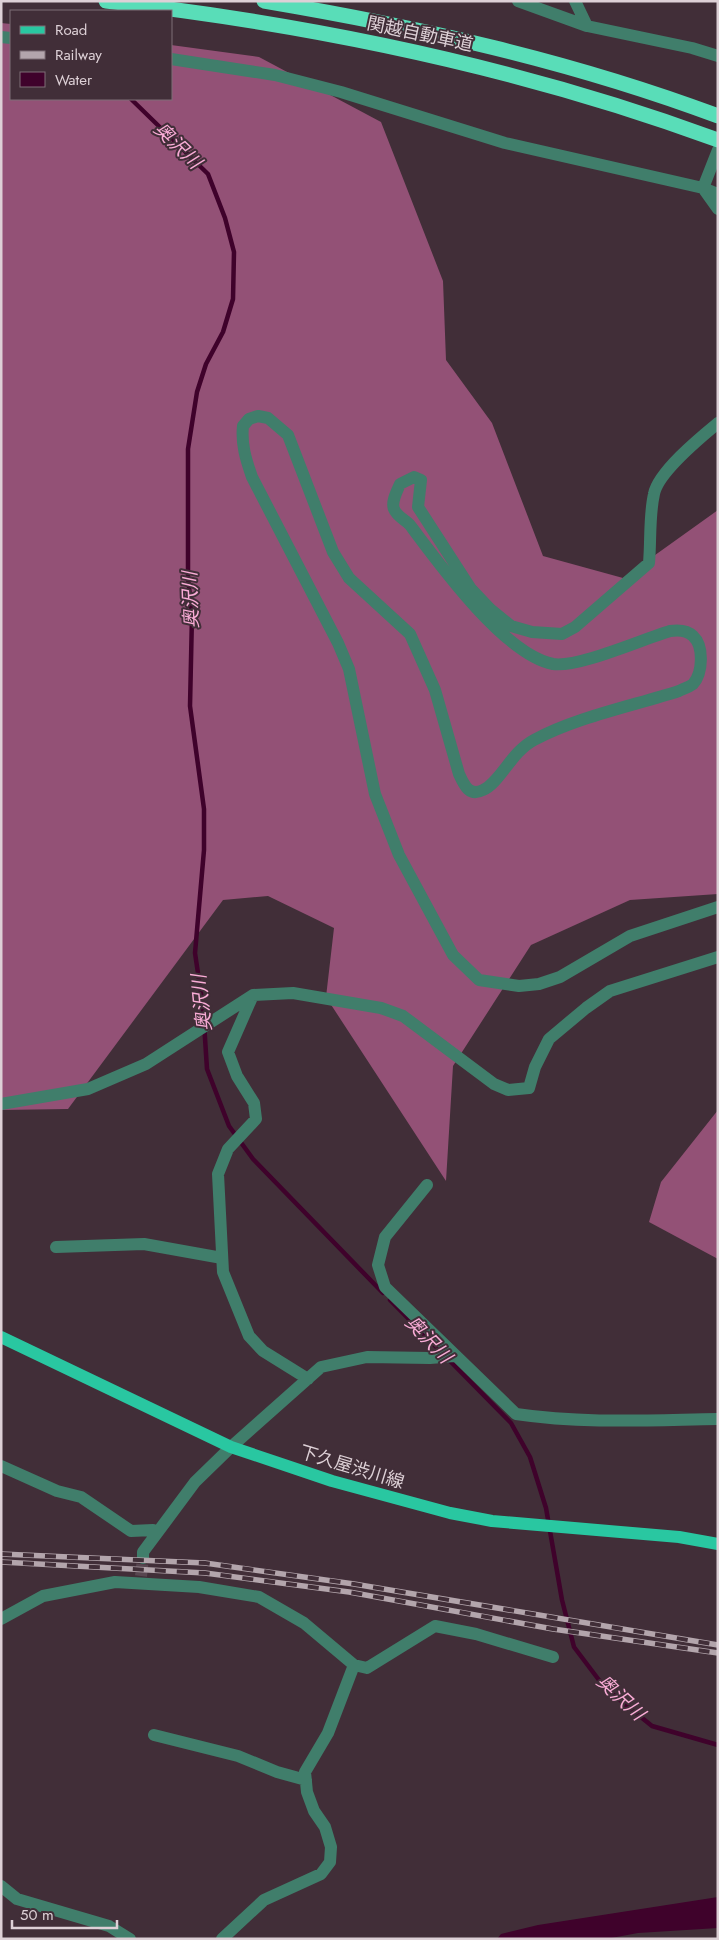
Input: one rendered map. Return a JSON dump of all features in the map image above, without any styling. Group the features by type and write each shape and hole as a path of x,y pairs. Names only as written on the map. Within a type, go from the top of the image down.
{"highway":[{"name":"関越自動車道","path":"106,1 171,10"},
{"name":"関越自動車道","path":"264,1 359,17 469,41 576,69 718,116"},
{"name":"関越自動車道","path":"172,10 251,21 365,41 470,63 576,92 718,140"}],"main road":[{"name":"下久屋渋川線","path":"1,1337 231,1446 332,1481 450,1513 492,1521 679,1537 718,1544"}],"street":[{"path":"518,1 587,26 692,48 718,56"},
{"path":"575,1 587,26"},
{"path":"172,58 284,78 341,92 505,143 703,188 718,194"},
{"path":"703,188 716,155"},
{"path":"703,188 718,209"},
{"path":"718,423 697,440 672,465 654,492 649,563 575,627 562,634 532,632 511,626 490,609 471,589 418,506 421,480 414,477 400,484 394,498 394,509 399,516 408,522 443,570 477,610 525,652 540,660 555,664 583,660 670,631 680,630 692,635 698,643 701,660 699,675 692,684 679,691 561,727 534,740 515,753 492,784 483,790 469,791 459,774 435,690 410,634 349,578 333,552 288,435 268,418 258,416 249,419 243,426 245,457 252,477 338,642 349,669 376,794 399,855 453,956 479,980 519,986 539,984 560,977 630,936 718,908"},
{"path":"1,1104 88,1090 146,1064 253,995 293,993 381,1008 403,1016 494,1084 508,1090 529,1088 535,1067 549,1039 610,991 718,957"},
{"path":"253,995 228,1052 237,1076 254,1103 256,1119 228,1149 218,1174 223,1272 249,1336 264,1351 308,1379"},
{"path":"427,1185 385,1237 378,1265 385,1287 454,1356 516,1414 581,1420 718,1419"},
{"path":"56,1247 144,1244 222,1258"},
{"path":"142,1558 143,1552 195,1482 231,1446 321,1367 367,1357 430,1358 454,1356"},
{"path":"1,1466 56,1491 80,1497 131,1531 153,1530 157,1533"},
{"path":"1,1619 44,1596 115,1582 142,1579 199,1586 259,1597 304,1624 354,1665 367,1668 435,1626 476,1634 553,1657"},
{"path":"222,1939 264,1900 321,1874 330,1862 331,1847 325,1827 314,1811 307,1792 305,1772 328,1732 354,1665"},
{"path":"154,1735 238,1756 277,1772 306,1780"},
{"path":"1,1886 17,1898 110,1926 130,1939"}],"shaded area":[{"path":"1,23 10,24 10,100 172,100 172,45 259,57 381,122 443,281 446,360 492,423 543,556 623,578 718,510 718,894 630,900 531,945 453,1066 446,1181 326,997 334,928 268,896 223,900 68,1109 1,1110"},
{"path":"718,1110 718,1259 649,1222 661,1182"}],"water":[{"path":"718,1897 718,1928 638,1933 606,1939 497,1939 501,1934 538,1925"}],"waterway":[{"name":"奥沢川","path":"132,100 208,174 225,218 234,252 233,299 223,332 206,364 197,392 188,449 188,578 192,615 190,706 204,809 204,850 195,953 203,1007 207,1069 229,1126 253,1159 383,1293"},
{"name":"奥沢川","path":"390,1300 511,1423 530,1457 546,1508 562,1600 574,1647 605,1688 652,1726 718,1745"}],"tunnel":[{"path":"141,1576 143,1558"}],"railway":[{"path":"1,1554 205,1563 354,1584 718,1645"},
{"path":"1,1562 205,1573 349,1592 553,1629 718,1653"}]}
